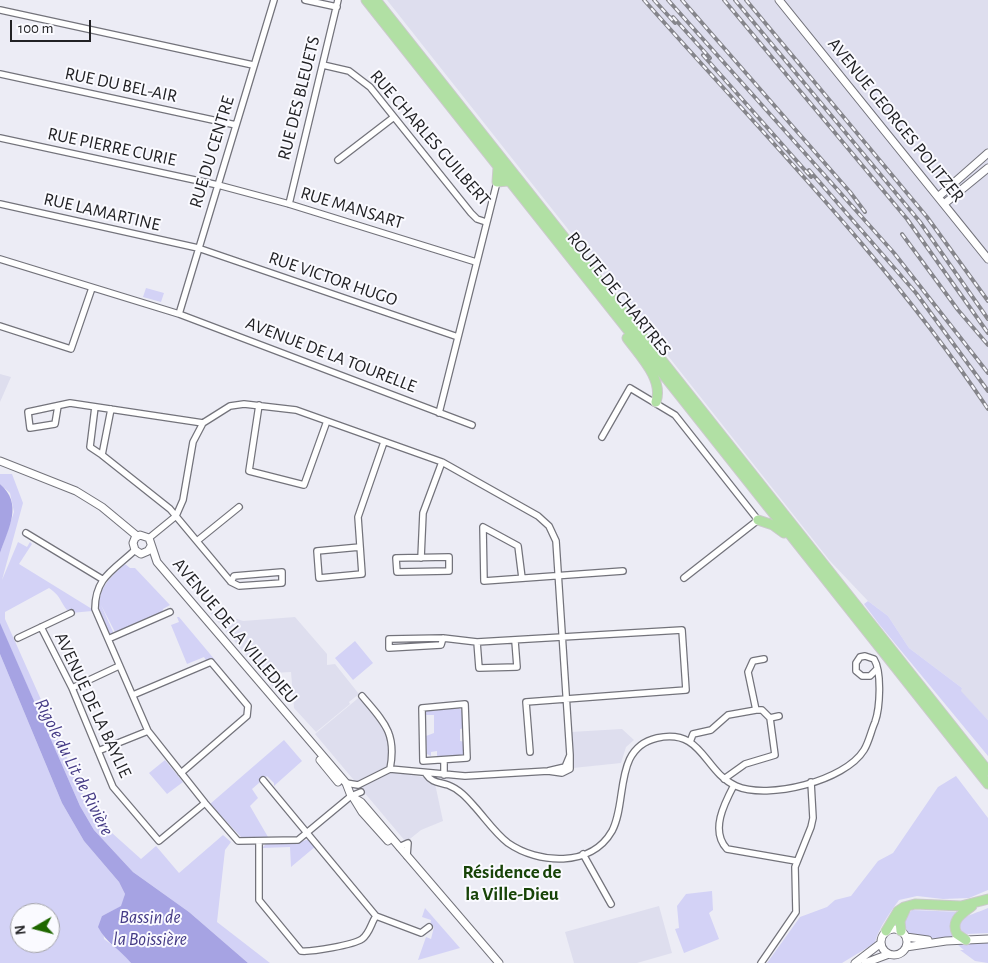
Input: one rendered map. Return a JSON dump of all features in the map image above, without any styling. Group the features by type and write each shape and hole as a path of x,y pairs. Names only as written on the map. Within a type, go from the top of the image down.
{"main road":[{"name":"ROUTE DE CHARTRES","path":"366,0 826,580 850,604"},
{"name":"ROUTE DE CHARTRES","path":"376,0 850,604"},
{"path":"498,167 497,182 508,181"},
{"path":"610,308 610,315 652,374 658,389 656,402"},
{"path":"758,520 779,528 807,562 826,580"},
{"path":"850,604 988,771"},
{"path":"850,604 988,784"},
{"path":"886,931 898,911 908,906 953,907 974,904 988,899"},
{"path":"966,940 958,934 955,924 957,917 974,904"},
{"path":"904,934 900,921 908,906"}],"street":[{"name":"RUE DU CENTRE","path":"179,314 272,0"},
{"path":"305,0 337,7"},
{"name":"RUE DES BLEUETS","path":"289,204 338,0"},
{"name":"AVENUE GEORGES POLITZER","path":"779,0 988,260"},
{"path":"0,10 253,65"},
{"name":"RUE CHARLES GUILBERT","path":"323,65 349,71 370,87 471,213 478,219 486,222"},
{"name":"RUE DU BEL-AIR","path":"0,74 236,125"},
{"path":"338,160 394,117"},
{"name":"RUE PIERRE CURIE","path":"0,138 218,184"},
{"path":"938,197 988,153"},
{"path":"944,204 988,168"},
{"path":"439,413 497,182"},
{"name":"RUE MANSART","path":"218,184 476,262"},
{"name":"RUE LAMARTINE","path":"0,204 198,248"},
{"name":"RUE VICTOR HUGO","path":"198,248 458,337"},
{"name":"AVENUE DE LA TOURELLE","path":"0,259 179,314 472,425"},
{"path":"0,326 71,348 92,288"},
{"path":"602,438 630,388 675,415 758,520 684,578"},
{"path":"58,406 55,424 30,428 28,412 70,403 203,423"},
{"path":"149,538 176,516 183,500 193,442 203,423 215,413 230,406 244,404 296,410 442,462 538,516 549,526 556,541 570,769 562,773 548,771 465,776 426,774 390,769 358,785 346,783"},
{"path":"259,405 248,471 295,483 304,485 327,421"},
{"path":"95,407 90,446 119,467 176,516 231,582 239,586 282,583 282,572 234,576 231,582"},
{"path":"102,455 110,409"},
{"path":"360,547 317,551 318,578 362,574 358,517 384,442"},
{"path":"0,462 76,491 124,524 135,538 135,550 102,579 95,597 95,609 148,730 205,803 238,841 298,840 351,796 358,785"},
{"path":"421,558 423,513 442,462"},
{"path":"0,466 14,468"},
{"path":"196,541 239,507"},
{"path":"522,578 518,546 483,527 484,581 624,571"},
{"path":"26,533 102,579"},
{"path":"135,538 144,535 149,538 151,546 144,554 135,550"},
{"name":"AVENUE DE LA VILLEDIEU","path":"151,546 157,562"},
{"name":"AVENUE DE LA VILLEDIEU","path":"144,554 157,562 290,720 346,783 351,796 361,802 499,963"},
{"path":"449,557 449,571 397,572 396,558 421,558 449,557"},
{"path":"108,639 170,612"},
{"path":"18,638 70,613"},
{"name":"AVENUE DE LA BAYLIE","path":"41,627 72,688 113,787 159,841 205,803"},
{"path":"443,638 441,645 390,648 389,639 443,638 477,642 515,641 682,630 686,690 526,702 530,752"},
{"path":"477,642 479,668 517,666 515,641"},
{"path":"756,710 748,672 753,661 764,658"},
{"path":"133,695 211,662 248,706 247,716 181,773"},
{"path":"72,688 119,666"},
{"path":"433,774 467,798 501,837 514,846 535,857 566,859 583,854 598,846 611,832 618,818 625,768 639,746 655,739 674,737 690,742 701,751 724,779 734,785 767,792 811,782 843,770 864,751 876,717 880,692 876,670"},
{"path":"362,696 387,726 391,735 393,756 390,769"},
{"path":"465,704 468,758 444,760 423,760 422,708 465,704"},
{"path":"690,742 693,734 711,730 728,714 762,710 770,718 775,755 745,764 724,779"},
{"path":"770,718 779,716"},
{"name":"AVENUE DE LA VILLEDIEU","path":"290,720 362,812 417,869"},
{"path":"98,751 148,730"},
{"path":"444,760 444,775"},
{"path":"426,774 436,784 447,785"},
{"path":"263,780 309,832 376,916 421,933 429,927"},
{"path":"361,802 361,792 367,781"},
{"path":"762,963 796,912 796,861 813,818 811,782"},
{"path":"734,785 719,821 720,842 727,849 796,861"},
{"path":"351,796 361,792"},
{"path":"259,842 259,900 301,951 312,952 361,939 370,930 376,916"},
{"path":"583,854 611,904"},
{"path":"855,963 881,943 886,931 894,928 916,940 988,939"},
{"path":"904,934 906,947"},
{"path":"865,963 889,954 897,954 906,947 946,941"},
{"path":"881,943 883,949 889,954"},
{"name":"AVENUE DE LA VILLEDIEU","path":"488,952 494,963"}],"shaded area":[{"path":"387,0 988,0 988,720 960,691 962,688 909,648 888,616 868,601 830,561"},
{"path":"146,288 164,293 161,302 143,297"},
{"path":"0,374 11,377 0,402"},
{"path":"0,474 12,474 23,503 2,580 18,542 27,547 30,542 32,544 19,564 92,609 92,611 71,613 65,608 54,591 49,588 5,612 5,619 93,816 141,859 156,846 179,873 223,835 231,842 225,850 217,922 270,963 248,963 189,912 133,872 94,830 80,806 0,624 0,553 14,512 10,493 0,484"},
{"path":"125,564 130,568 135,568 170,605 163,609 162,614 115,632 101,605 114,634 112,635 106,629 100,613 100,596 112,576"},
{"path":"868,601 888,616 909,648 962,688 961,691 988,720 988,756 879,624 864,604"},
{"path":"207,609 243,621 295,617 327,654 327,665 335,664 359,694 349,702 350,704 316,732 294,708 291,672 273,673 274,688"},
{"path":"177,617 215,660 207,662 204,657 187,664 171,625 179,622"},
{"path":"355,641 373,663 353,680 335,658"},
{"path":"0,654 62,803 84,841 119,882 125,894 122,906 102,916 104,939 123,953 131,963 0,963"},
{"path":"362,695 385,723 394,756 393,772 434,779 443,821 421,830 406,842 315,734"},
{"path":"459,708 463,712 465,728 460,729 460,741 465,742 464,756 437,757 437,751 431,752 431,756 427,754 426,736 434,733 434,715 425,715 426,711"},
{"path":"622,729 634,740 626,747 621,763 573,768 571,732"},
{"path":"284,740 302,761 274,786 274,783 267,776 252,789 258,798 250,806 268,837 242,838 210,804"},
{"path":"165,760 183,782 167,794 149,773"},
{"path":"956,776 988,818 988,890 969,898 943,899 917,896 899,900 881,927 875,943 842,963 767,963 800,917 827,907 835,900 851,896 878,861 893,853 938,787"},
{"path":"310,840 316,846 291,867 290,847 262,848 266,844 294,844"},
{"path":"712,891 713,910 709,913 719,939 684,953 675,929 679,928 677,906 686,894"},
{"path":"659,906 672,953 637,963 574,963 565,932"},
{"path":"425,908 460,948 418,960 426,937 431,939 434,927 430,925 431,920 422,917"},
{"path":"988,908 988,933 967,934 961,931 959,922 962,919"},
{"path":"912,910 960,912 953,921 957,938 916,939 907,930 904,919"},
{"path":"988,942 988,963 975,961 960,950 964,950 958,945"}],"water":[{"path":"0,484 11,500 12,516 0,553"},
{"name":"Bassin de la Boissière","path":"0,623 80,806 94,830 133,872 189,912 248,963 131,963 101,933 98,927 102,916 121,906 125,894 119,882 84,841 62,803 0,654"}],"railway":[{"path":"644,0 779,149 867,250 950,354 988,409"},
{"path":"654,0 675,23"},
{"path":"668,0 894,253 988,373"},
{"path":"682,0 850,192 865,212"},
{"path":"724,0 907,219 988,333"},
{"path":"735,0 920,222 988,319"},
{"path":"746,0 927,217 988,301"},
{"path":"673,17 710,58"},
{"path":"703,55 811,177"},
{"path":"809,170 916,293 988,391"},
{"path":"902,234 958,310 988,345"}],"district":[{"name":"Résidence de la Ville-Dieu","path":"512,883"}],"water label":[{"name":"Rigole du Lit de Rivière","path":"74,767"}]}
